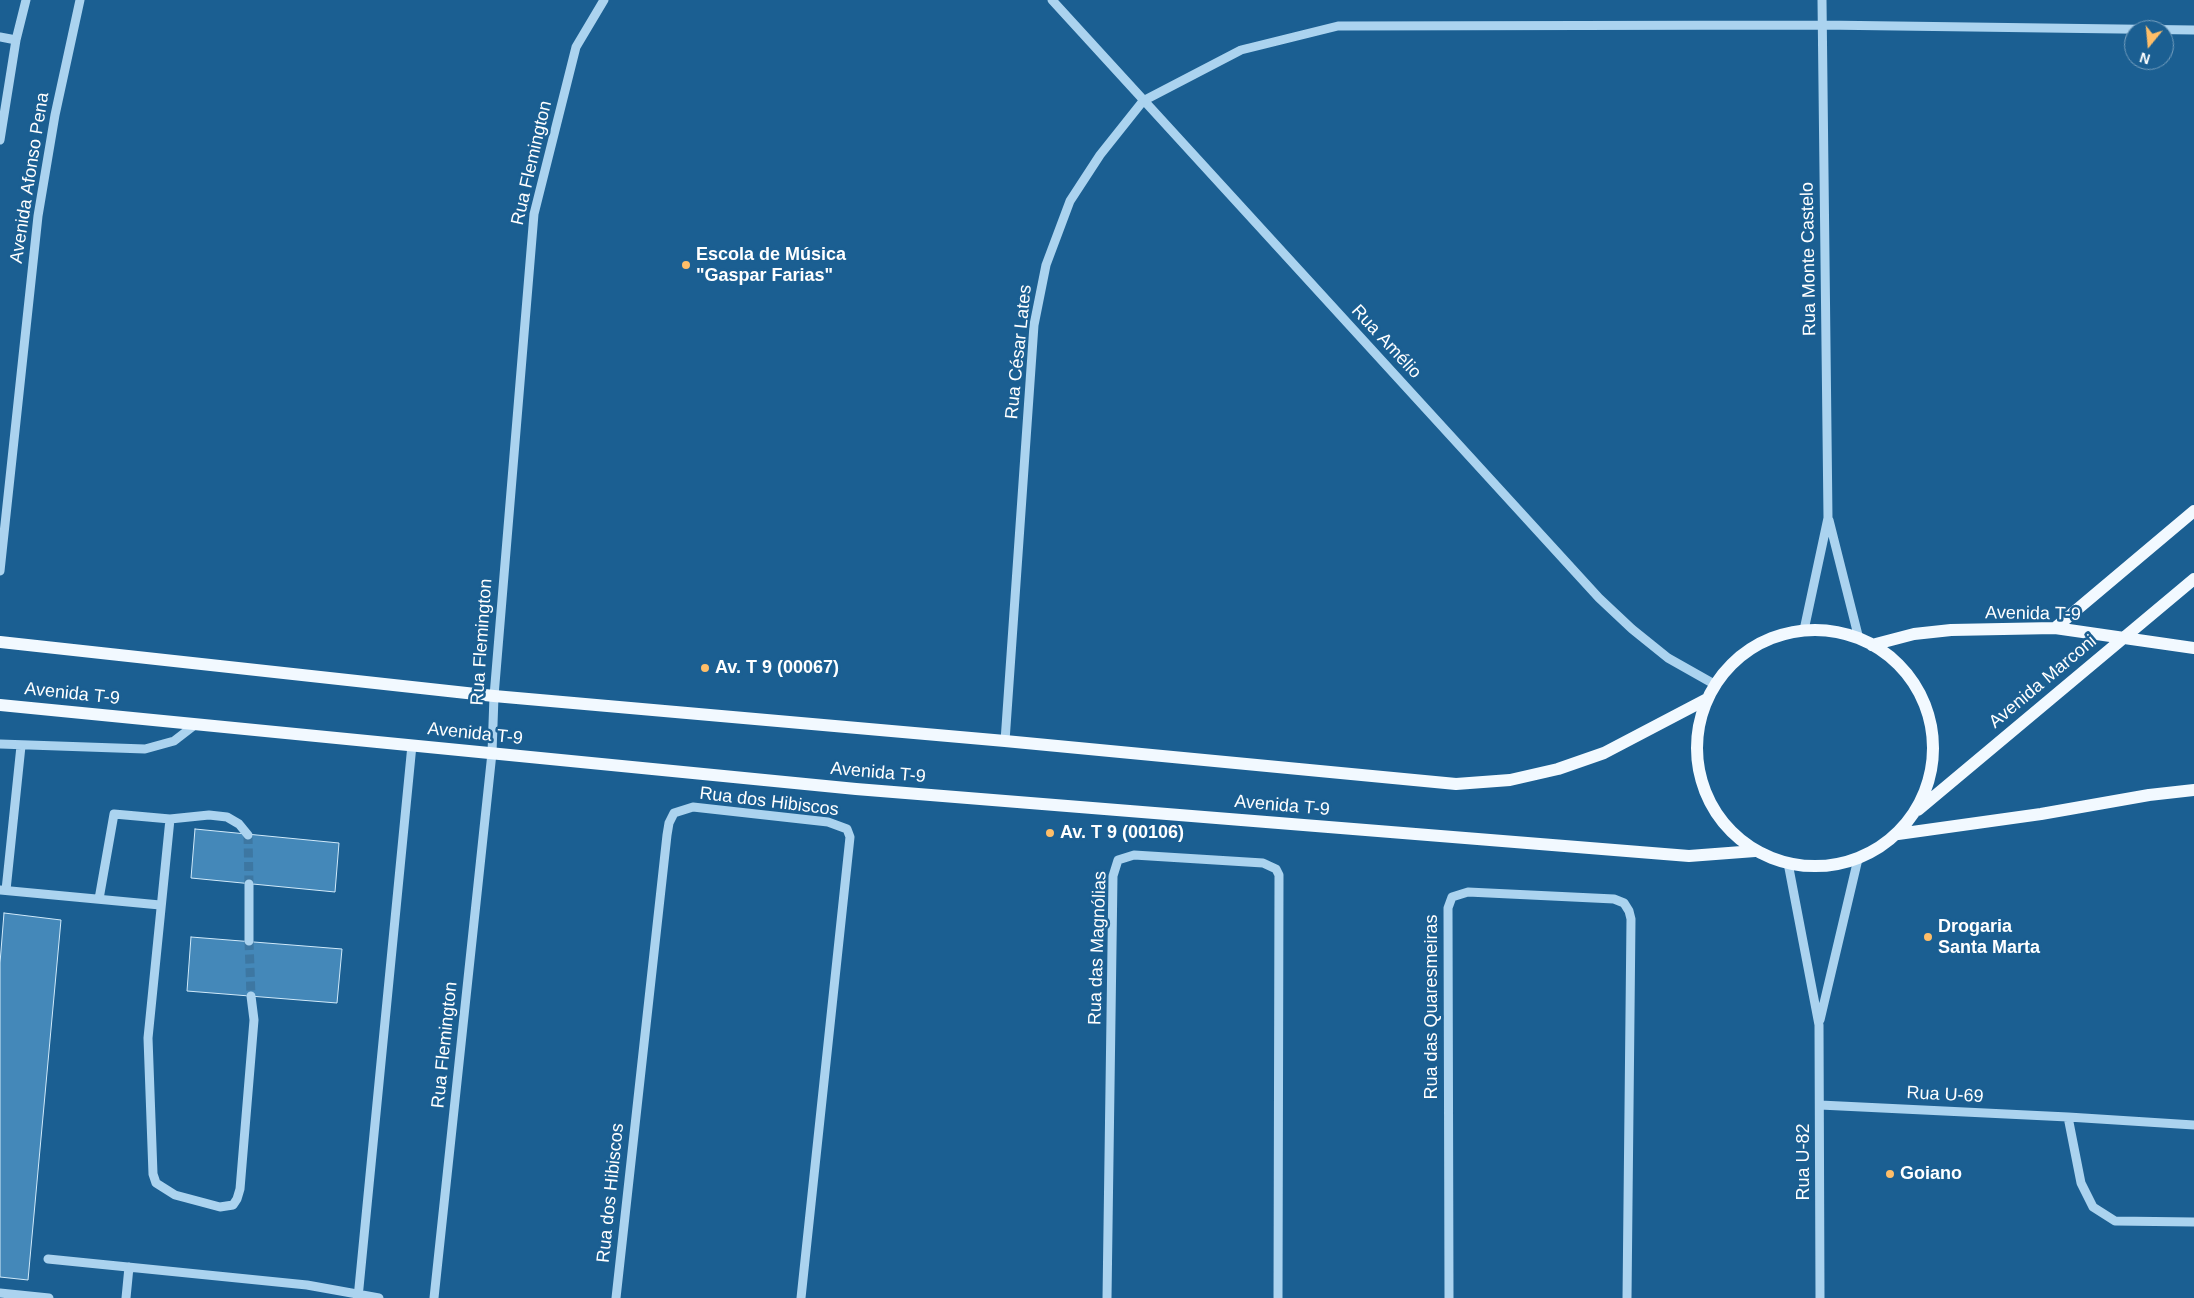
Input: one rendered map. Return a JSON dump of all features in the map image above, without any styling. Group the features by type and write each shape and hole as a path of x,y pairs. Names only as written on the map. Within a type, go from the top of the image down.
{"main road":[{"name":"Avenida Marconi","path":"2055,628 2194,511"},
{"name":"Avenida Marconi","path":"1914,814 2194,579"},
{"name":"Avenida T-9","path":"1872,645 1914,634 1951,630 2055,628 2194,648"},
{"path":"1804,630 1833,631 1872,645 1898,664 1918,690 1930,720 1934,752 1928,784 1914,814 1898,834 1872,852 1858,859 1835,865 1820,866 1788,863 1755,850 1727,827 1713,810 1701,783 1696,755 1698,726 1707,698 1714,684 1731,664 1753,647 1778,636 1804,630"},
{"path":"0,642 494,696 1005,741 1456,784 1510,780 1558,769 1604,753 1707,698"},
{"name":"Avenida T-9","path":"0,705 856,789 1689,856 1755,850"},
{"path":"1898,834 2041,814 2149,795 2194,790"}],"street":[{"name":"Avenida Afonso Pena","path":"0,140 16,40 26,0"},
{"name":"Avenida Afonso Pena","path":"0,571 38,216 55,115 80,0"},
{"name":"Rua Flemington","path":"434,1298 492,753 494,696 534,214 576,47 604,0"},
{"name":"Rua Amélio","path":"1052,0 1599,598 1632,629 1668,658 1714,684"},
{"name":"Rua Monte Castelo","path":"1804,630 1828,518 1822,0"},
{"name":"Rua César Lates","path":"1005,741 1034,326 1046,265 1070,201 1100,155 1143,101 1241,50 1338,26 1822,25 2194,30"},
{"path":"0,37 16,40"},
{"name":"Rua Monte Castelo","path":"1828,518 1859,639"},
{"path":"0,744 144,750 174,741 196,724"},
{"path":"358,1295 412,745"},
{"path":"21,746 3,890 160,904"},
{"name":"Rua dos Hibiscos","path":"616,1298 667,835 669,823 674,813 683,808 693,807 828,822 847,829 850,837 801,1298"},
{"path":"99,899 114,814 170,819 209,815 227,817 239,824 248,834"},
{"path":"170,819 148,1038 153,1174 156,1184 175,1195 220,1207 233,1205 240,1189 254,1020 251,996"},
{"name":"Rua das Magnólias","path":"1107,1298 1113,876 1118,860 1134,855 1263,863 1276,869 1279,875 1278,1298"},
{"name":"Rua U-82","path":"1819,1025 1858,859"},
{"name":"Rua U-82","path":"1788,863 1819,1025 1820,1298"},
{"path":"249,884 249,941"},
{"name":"Rua das Quaresmeiras","path":"1449,1298 1448,908 1452,897 1468,892 1614,899 1624,903 1629,911 1631,919 1627,1298"},
{"name":"Rua U-69","path":"1820,1105 2194,1125"},
{"path":"2068,1117 2081,1183 2093,1207 2115,1221 2194,1222"},
{"path":"48,1259 307,1284 379,1298"},
{"path":"126,1298 128,1267"},
{"path":"0,1293 49,1298"}],"building":[{"path":"195,829 339,843 335,892 191,878"},
{"path":"4,913 61,920 28,1280 0,1277 0,963"},
{"path":"191,937 342,949 337,1003 187,991"}],"tunnel":[{"path":"248,835 249,884"},
{"path":"249,941 251,996"}],"place":[{"name":"Escola de Música \"Gaspar Farias\"","path":"686,265"},
{"name":"Av. T 9 (00067)","path":"705,668"},
{"name":"Av. T 9 (00106)","path":"1050,833"},
{"name":"Drogaria Santa Marta","path":"1928,937"},
{"name":"Goiano","path":"1890,1174"}]}
